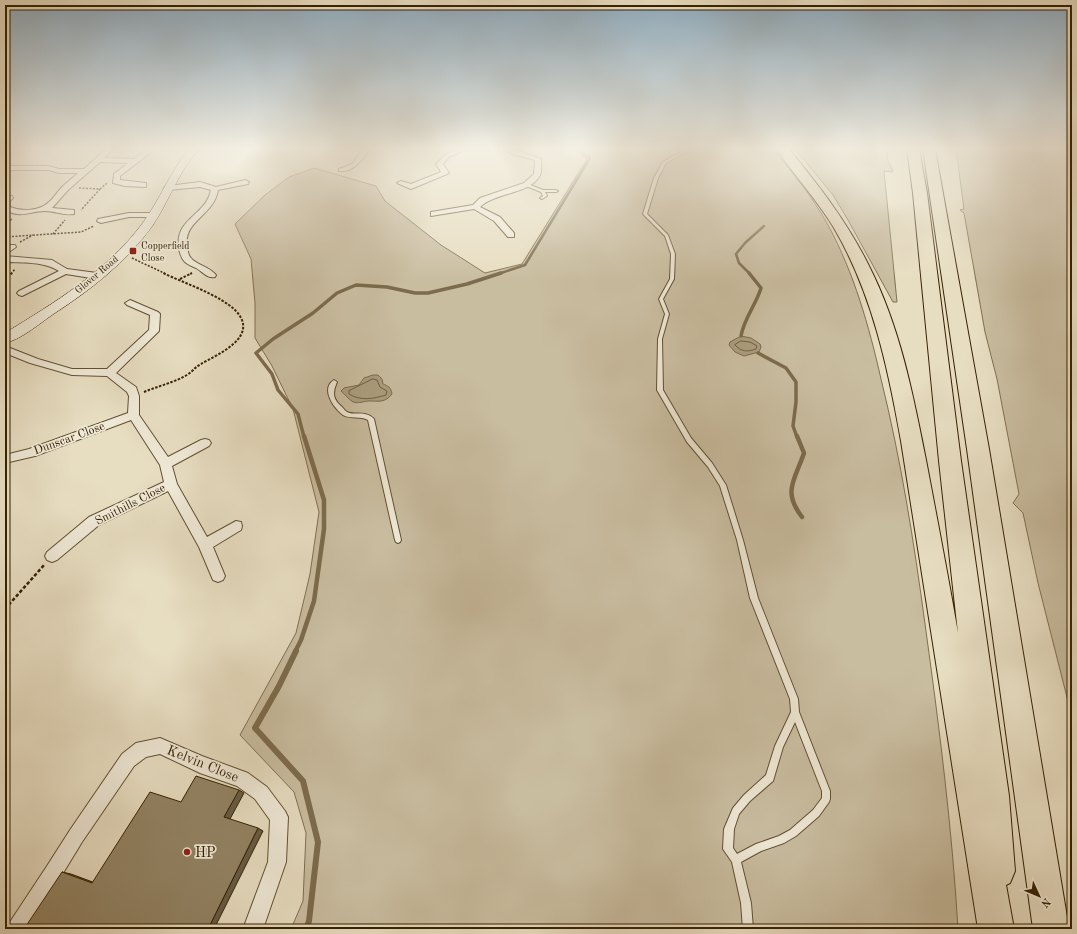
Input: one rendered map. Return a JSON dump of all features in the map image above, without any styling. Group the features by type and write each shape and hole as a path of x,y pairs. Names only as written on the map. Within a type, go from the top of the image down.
{"highway":[{"path":"816,193 848,239 870,286 893,352 908,420 996,929"},
{"path":"920,193 952,473 992,789 1003,929"},
{"path":"936,193 978,449 1051,929"}],"street":[{"path":"44,209 53,203 61,193"},
{"name":"Glover Road","path":"5,339 62,302 97,276 140,234 154,215 166,193"},
{"path":"212,276 202,268 192,264 185,257 181,234 184,228 208,205 213,193"},
{"path":"434,214 475,207 484,200 501,193"},
{"path":"5,198 9,198 5,202 7,208 11,211 20,212 44,209 73,214"},
{"path":"475,207 497,219 511,235"},
{"path":"99,222 129,215 154,215"},
{"path":"5,259 41,261 65,270 97,276"},
{"path":"22,293 65,270"},
{"path":"109,373 154,331 155,314 130,303"},
{"path":"5,349 34,361 72,372 109,373 132,390 134,396 133,415 166,464 171,484 205,545 218,576"},
{"name":"Dunscar Close","path":"5,459 31,453 133,415"},
{"path":"166,464 205,443"},
{"name":"Smithills Close","path":"52,556 94,521 171,484"},
{"path":"205,545 236,526"},
{"name":"Kelvin Close","path":"17,929 54,873 76,836 128,760 142,749 160,746 200,764 242,778 261,793 279,817 277,862 253,929"}],"lane":[{"path":"542,198 545,196 544,193"},
{"path":"652,193 645,214 667,236 673,254 672,279 661,300 667,314 660,339 660,390 689,440 710,465 723,485 740,540 754,598 794,699 795,712 826,791 826,799 816,813 793,833 781,840 759,847 736,860"},
{"path":"334,382 330,390 331,398 346,414 371,418 398,540"},
{"path":"748,929 746,903 736,860 728,849 728,829 736,811 747,798 770,778 779,746 795,712"}],"path":[{"path":"53,234 65,220 96,193"},
{"path":"5,237 81,232 99,222"},
{"path":"128,260 131,258 223,301 234,309 240,317 243,327 237,340 225,351 194,368 189,374 134,396"},
{"path":"5,609 52,556"}],"shaded area":[{"path":"268,193 380,193 385,201 441,245 485,273 522,264 566,193 807,193 809,195 828,225 837,243 846,262 860,300 871,339 895,440 912,532 940,738 949,814 958,929 291,929 303,901 306,833 294,792 240,735 296,633 310,574 319,512 293,409 272,366 255,338 255,303 251,259 235,224"},
{"path":"831,193 886,193 897,302 893,302"},
{"path":"962,193 1072,193 1072,717 1038,583 1023,513 1013,503 1019,494 997,379 985,332 964,213 960,210 964,209"}],"water":[{"path":"741,336 751,338 760,344 761,347 759,352 744,356 735,352 729,345 730,342"},
{"path":"378,375 382,379 383,384 390,388 392,394 387,399 382,401 355,403 341,391 344,388 359,385 364,378"}],"building":[{"name":"HP","path":"196,776 239,790 224,817 258,828 208,929 24,929 62,872 92,883 150,792 181,802"}],"waterway":[{"path":"501,273 525,265 569,193"},
{"path":"749,273 739,263 736,254 745,243 764,226"},
{"path":"304,437 298,414 278,390 272,374 256,353 273,339 313,313 337,293 356,285 387,287 415,293 428,293 467,284 501,273"},
{"path":"741,336 745,323 761,288 749,273"},
{"path":"758,353 786,368 796,382 796,402 793,426 797,437"},
{"path":"295,652 301,640 314,601 324,529 324,500 304,436"},
{"path":"797,436 804,453 794,478 791,492 796,508 802,517"},
{"path":"296,651 279,686 255,728 303,781 318,842 309,921 306,929"}],"place":[{"name":"Copperfield Close","path":"133,251"},
{"name":"HP","path":"187,852"}]}
